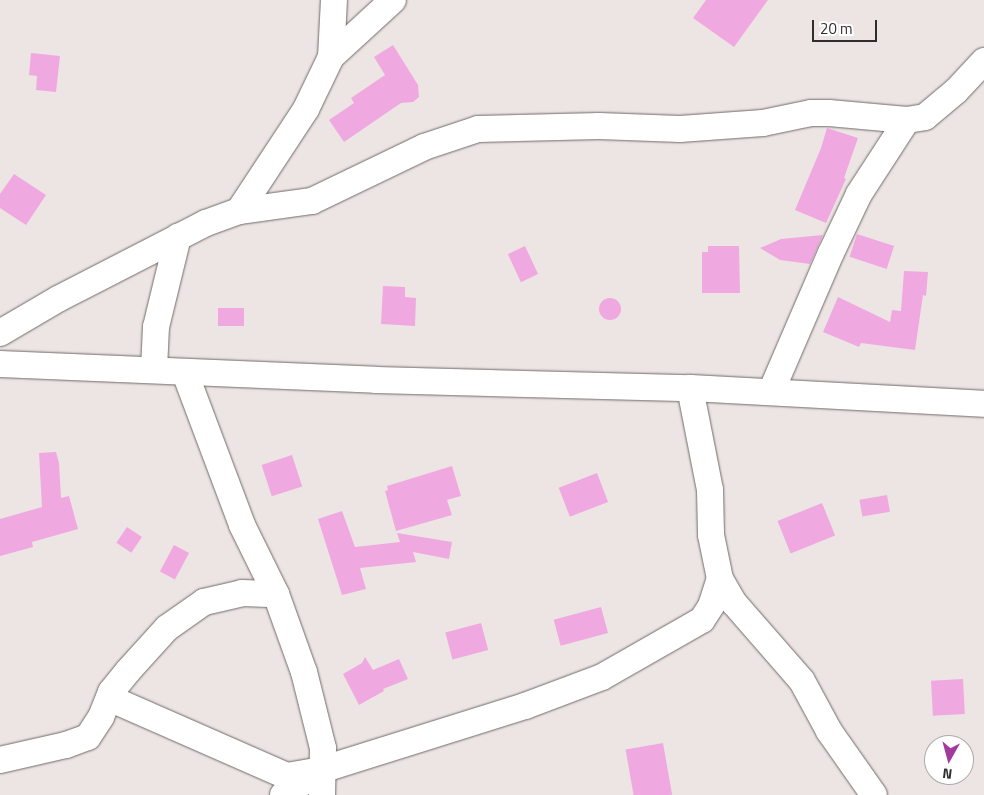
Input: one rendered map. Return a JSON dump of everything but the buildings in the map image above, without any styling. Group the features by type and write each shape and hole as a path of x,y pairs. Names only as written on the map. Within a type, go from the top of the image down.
{"street":[{"path":"239,211 306,109 331,56 334,0"},
{"path":"331,56 393,0"},
{"path":"0,333 58,299 206,222 239,211 312,201 424,147 478,129 599,126 680,129 764,123 811,113 829,112 908,120 924,117 956,91 984,61"},
{"path":"771,392 830,253 859,194 908,120"},
{"path":"154,369 156,327 178,238"},
{"path":"0,364 154,369 185,373 690,388 984,404"},
{"path":"185,373 242,525 276,594 304,672 323,748 322,795"},
{"path":"690,388 710,490 711,535 720,579 734,603 802,681 829,731 874,795"},
{"path":"109,698 287,776 324,769 525,706 602,678 702,620 711,606 720,579"},
{"path":"0,760 66,745 88,737 109,698 128,671 168,628 204,602 242,593 276,594"},
{"path":"283,795 324,769"}]}
